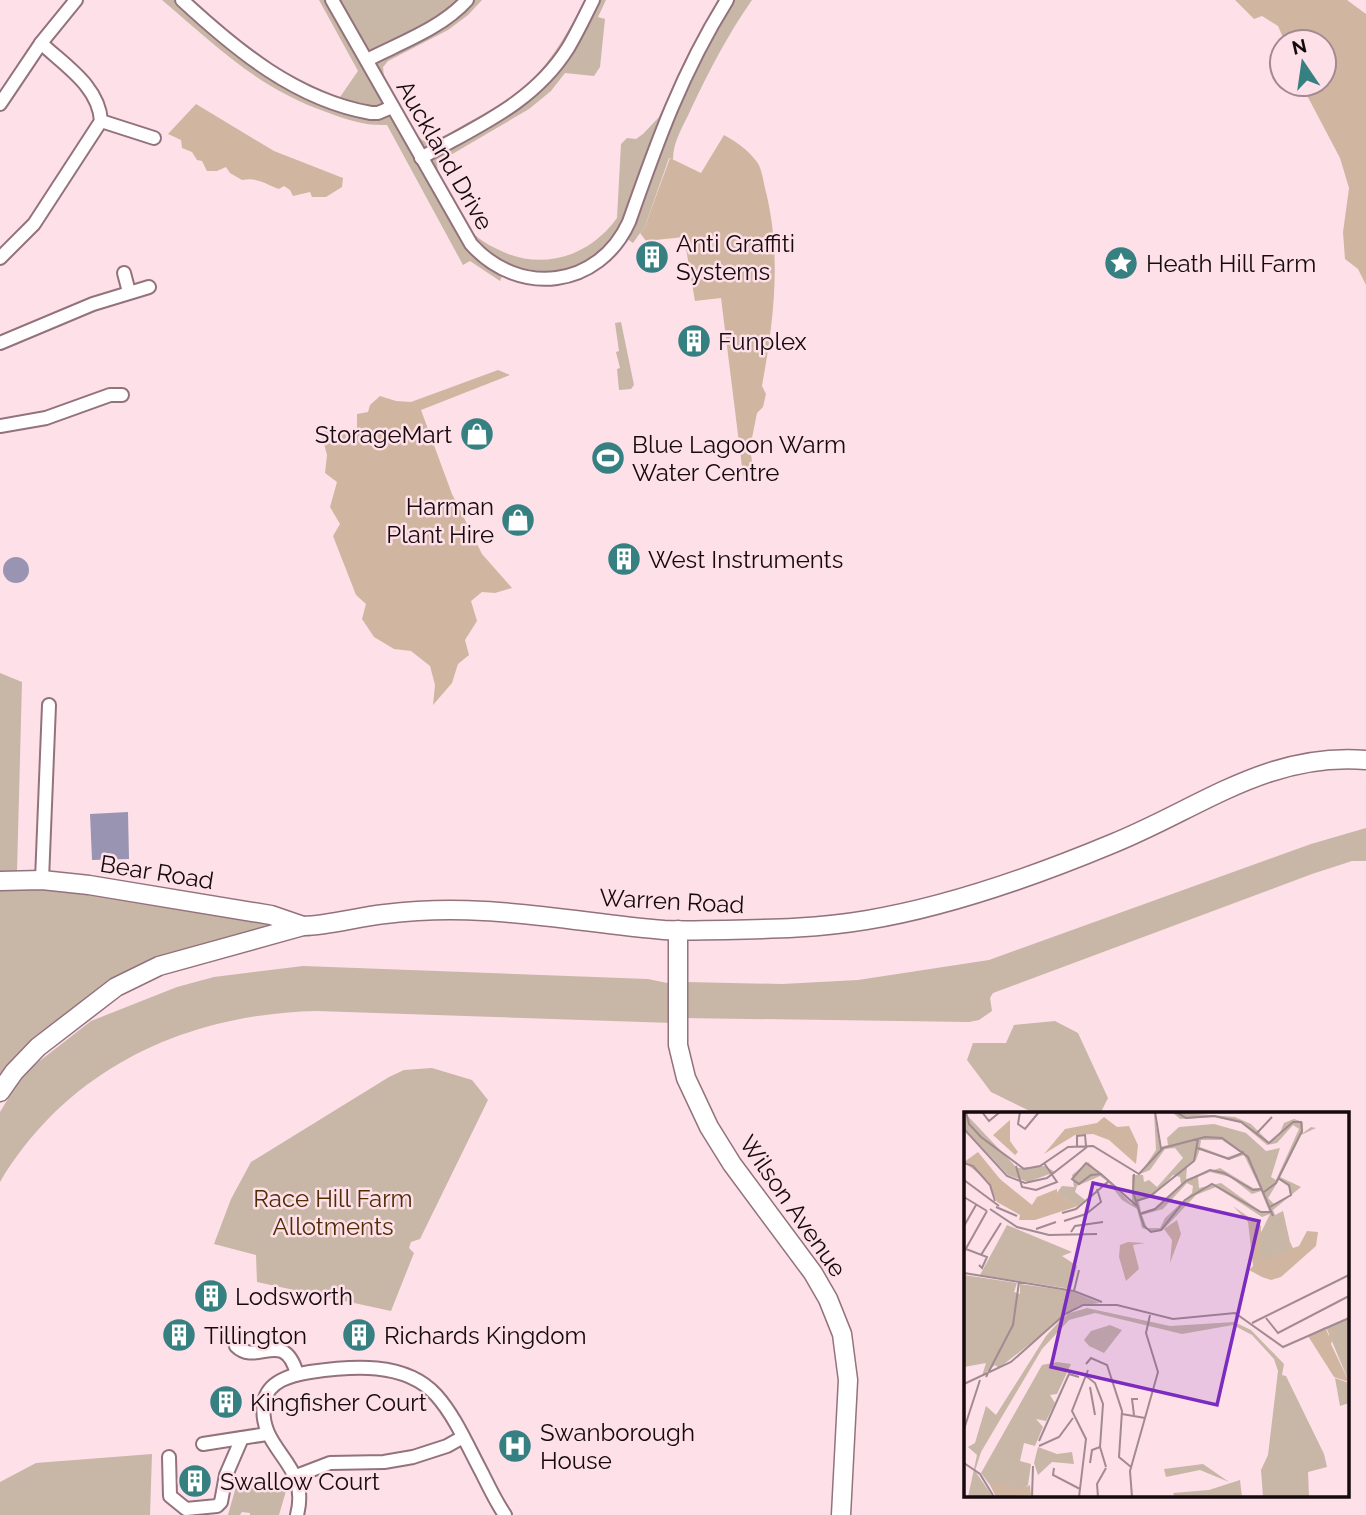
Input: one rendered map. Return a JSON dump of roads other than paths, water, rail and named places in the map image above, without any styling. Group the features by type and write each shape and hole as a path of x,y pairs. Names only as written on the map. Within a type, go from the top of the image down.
{"street":[{"path":"0,104 41,43 76,0"},
{"path":"182,0 241,53 311,94 371,113 392,107"},
{"name":"Auckland Drive","path":"332,0 466,236 478,251 494,264 511,273 538,279 566,276 593,266 609,253 624,235 667,113 691,62 727,0"},
{"path":"367,60 421,33 467,0"},
{"path":"421,158 486,123 533,90 567,49 593,0"},
{"path":"0,258 30,229 101,121 99,107 91,91 41,43"},
{"path":"101,121 147,140"},
{"path":"124,273 129,292"},
{"path":"0,344 83,308 149,287"},
{"path":"0,426 46,418 110,395 122,395"},
{"path":"42,880 49,705"},
{"name":"Warren Road","path":"0,1092 14,1072 38,1047 125,982 159,966 303,926 324,925 383,914 445,911 485,911 678,930 814,927 867,920 924,908 1018,879 1112,844 1265,772 1315,761 1366,760"},
{"name":"Bear Road","path":"0,881 42,880 89,885 271,915 303,926"},
{"name":"Wilson Avenue","path":"678,930 678,1045 686,1078 704,1118 732,1164 813,1273 828,1299 842,1334 848,1380 841,1515"},
{"path":"234,1335 236,1346 243,1352 280,1350 288,1354 297,1374"},
{"path":"297,1515 300,1499 296,1476 267,1434 264,1413 267,1393 283,1379 297,1374 374,1368 409,1376 437,1396 463,1437 505,1515"},
{"path":"203,1444 267,1434"},
{"path":"296,1476 330,1463 384,1462 413,1457 447,1446 463,1437"},
{"path":"169,1457 170,1496 186,1509 217,1506 221,1502 226,1475 243,1438"}],"place":[{"name":"Anti Graffiti Systems","path":"652,257"},
{"name":"Heath Hill Farm","path":"1121,263"},
{"name":"Funplex","path":"694,341"},
{"name":"StorageMart","path":"477,434"},
{"name":"Blue Lagoon Warm Water Centre","path":"608,458"},
{"name":"Harman Plant Hire","path":"518,520"},
{"name":"West Instruments","path":"624,559"},
{"name":"Lodsworth","path":"211,1296"},
{"name":"Tillington","path":"179,1335"},
{"name":"Richards Kingdom","path":"359,1335"},
{"name":"Kingfisher Court","path":"226,1402"},
{"name":"Swanborough House","path":"515,1446"},
{"name":"Swallow Court","path":"195,1481"}],"park label":[{"name":"Race Hill Farm Allotments","path":"333,1212"}]}
